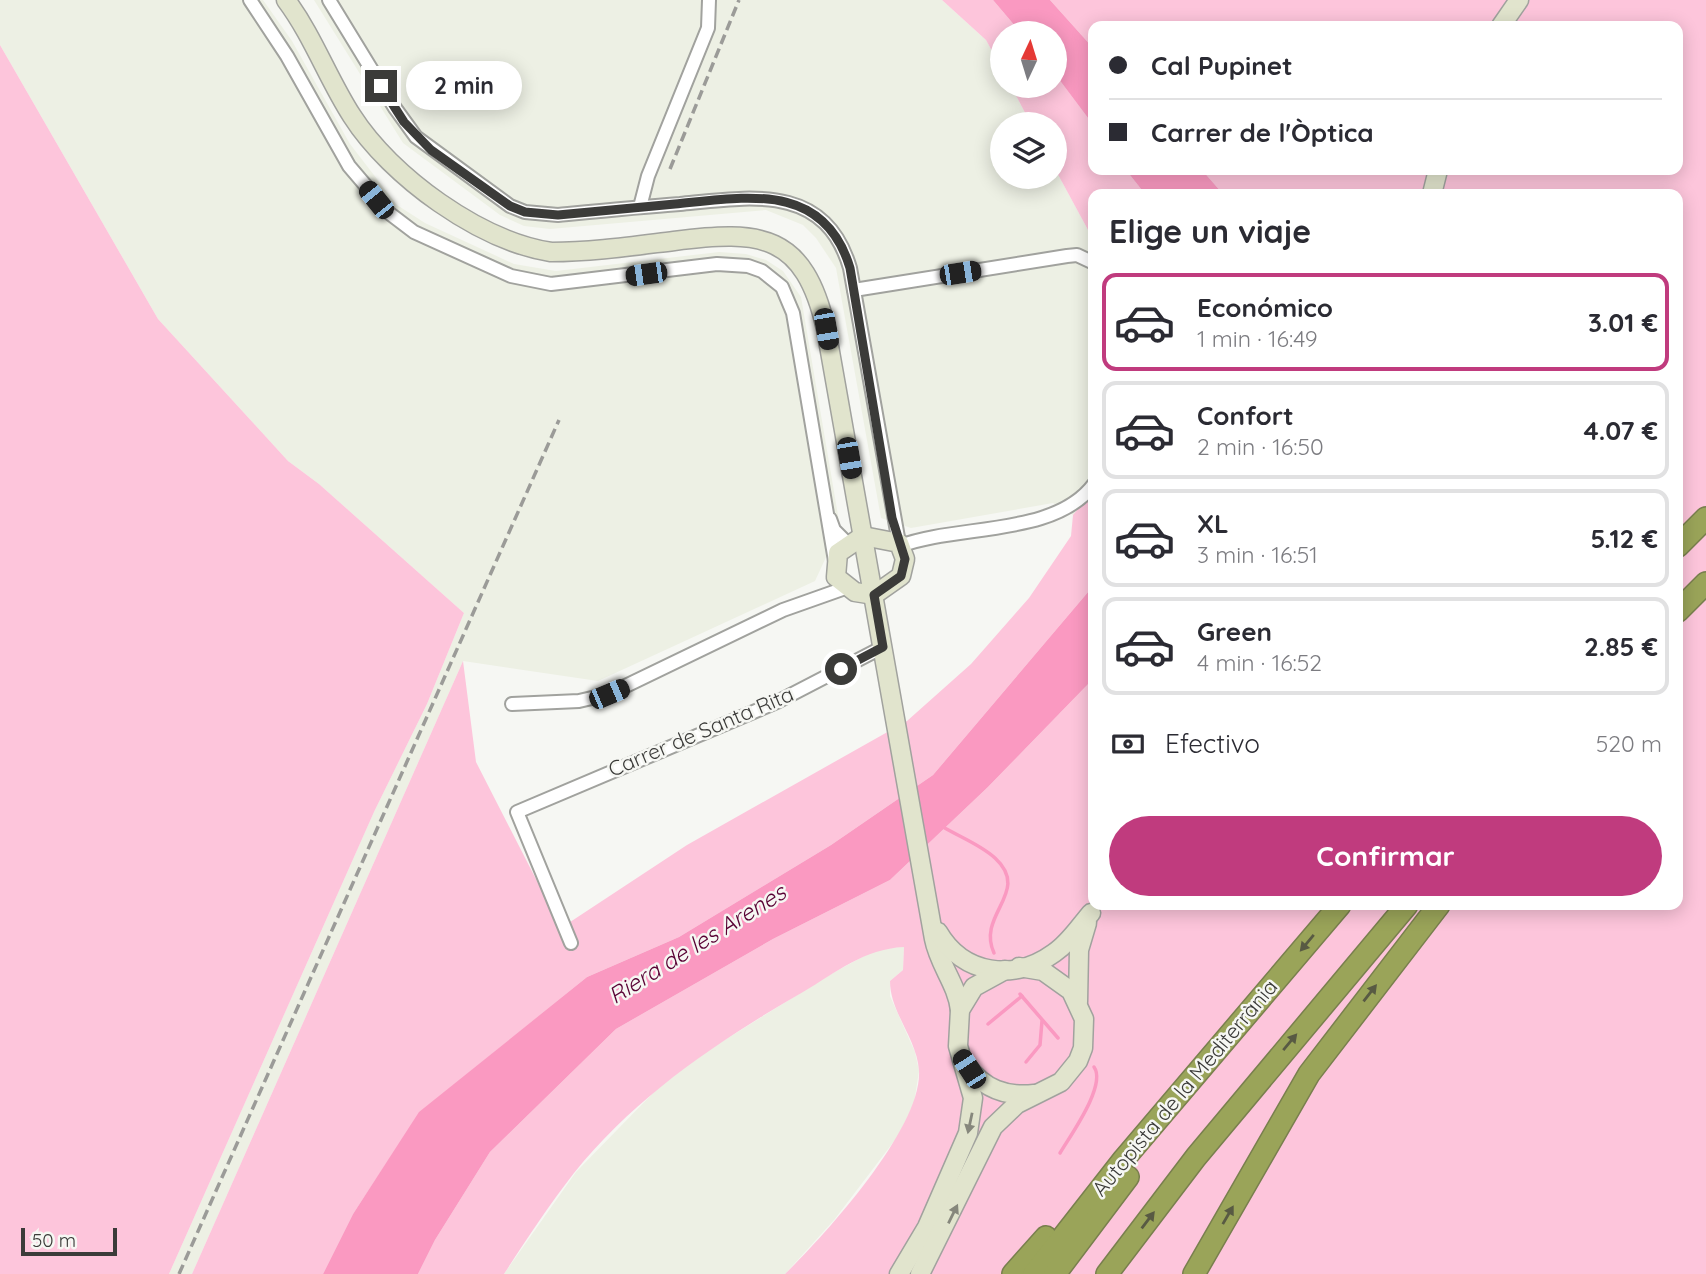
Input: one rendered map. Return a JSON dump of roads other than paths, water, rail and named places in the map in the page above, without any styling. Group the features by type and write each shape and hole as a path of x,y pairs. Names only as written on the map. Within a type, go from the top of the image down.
{"highway":[{"path":"1683,541 1706,518"},
{"path":"1683,606 1706,583"},
{"name":"Autopista de la Mediterrània","path":"1034,1274 1148,1131 1336,910"},
{"path":"1107,1274 1196,1157 1403,910"},
{"path":"1194,1274 1309,1073 1435,910"},
{"path":"1055,1274 1138,1164 1168,1109"},
{"path":"1013,1274 1116,1149 1148,1131"}],"street":[{"path":"250,0 287,56 349,166 389,213 422,236 530,282 574,283 733,263 762,271 773,278 789,298 793,313 839,575 864,595 874,595 901,576 905,559 892,518 854,290 845,251 838,238 816,216 789,202 750,197 540,215 525,212 496,197 416,137 399,115 329,0"},
{"path":"286,0 311,38 352,116 376,149 431,194 490,233 530,249 563,252 745,236 769,242 791,255 812,283 822,311 936,948 954,985 960,1010 957,1035 973,1098 968,1133 927,1227 899,1274"},
{"path":"640,207 648,176 708,28 709,0"},
{"path":"1505,21 1520,0"},
{"path":"854,290 1067,256 1077,255 1088,261"},
{"path":"827,512 834,530 864,540 899,545 1046,517 1069,506 1088,489"},
{"path":"512,704 579,701 609,694 819,596 839,575 838,553 864,540 892,518"},
{"name":"Carrer de Santa Rita","path":"571,943 517,812 776,702 883,647"},
{"path":"960,1010 974,988 1012,969 1053,954 1092,910"},
{"path":"920,1274 993,1127 1008,1110 1061,1082 1078,1061 1085,1036 1078,1002 1079,950 1093,910"},
{"path":"930,916 955,956 980,968 1012,969 1053,976 1078,1002"},
{"path":"962,1057 974,1075 990,1088 1010,1095 1037,1094"}],"water":[{"path":"993,0 1050,0 1088,42 1088,118 1068,91 1068,21 1011,21"},
{"path":"1130,175 1206,175 1219,189 1141,189"},
{"name":"Riera de les Arenes","path":"1088,592 1088,684 988,787 890,880 773,939 616,1029 490,1152 435,1240 418,1274 323,1274 353,1214 419,1112 587,977 679,937 831,845 933,775"}],"waterway":[{"path":"943,827 983,849 1005,870 1008,882 1006,893 992,926 990,939 994,953"},
{"path":"1020,994 1058,1038"},
{"path":"988,1024 1022,996"},
{"path":"1026,1062 1040,1045 1042,1021"},
{"path":"1060,1153 1092,1098 1097,1075 1094,1067"}],"railway":[{"path":"670,169 739,0"},
{"path":"179,1274 559,420"}]}
